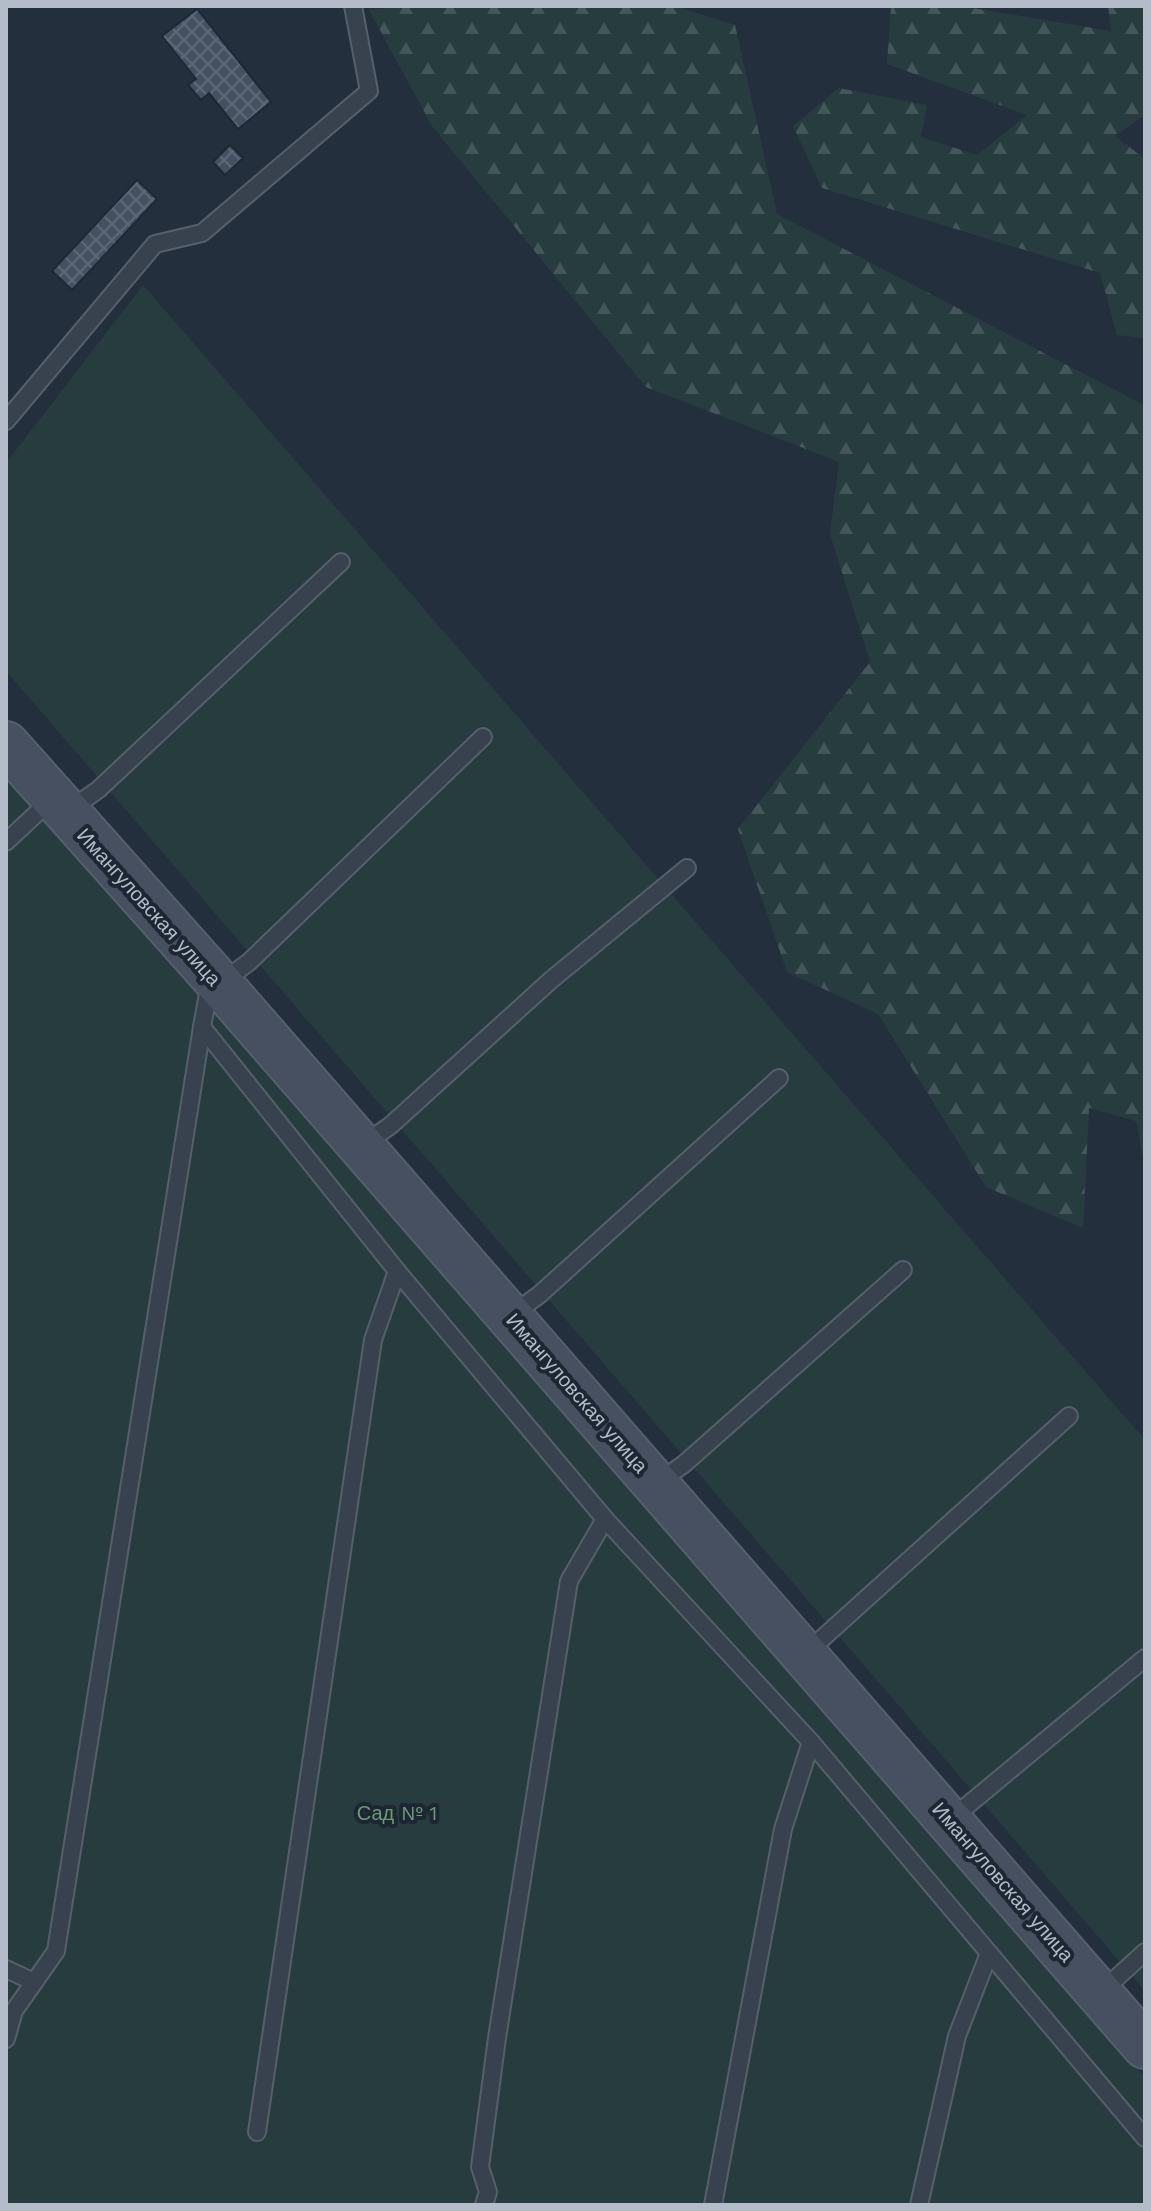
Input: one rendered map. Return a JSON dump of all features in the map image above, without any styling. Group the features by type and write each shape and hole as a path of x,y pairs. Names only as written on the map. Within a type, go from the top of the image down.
{"street":[{"name":"Имангуловская улица","path":"6,744 58,807 216,980 510,1316 1145,2046"}],"lane":[{"path":"6,421 155,244 202,233 369,91 353,6"},
{"path":"6,842 58,807 99,789 341,562"},
{"path":"6,2039 14,2011 56,1951 202,1027 216,980 249,962 483,737"},
{"path":"361,1146 391,1125 551,980 687,868"},
{"path":"202,1027 397,1271 605,1519 811,1742 988,1956 1145,2138"},
{"path":"510,1316 539,1295 779,1078"},
{"path":"656,1483 684,1464 903,1270"},
{"path":"257,2132 373,1340 397,1271"},
{"path":"804,1654 1069,1416"},
{"path":"484,2205 488,2192 480,2167 497,2038 569,1581 605,1519"},
{"path":"950,1820 1145,1658"},
{"path":"713,2205 783,1829 811,1742"},
{"path":"1100,1993 1145,1952"},
{"path":"919,2205 957,2036 988,1956"},
{"path":"6,1969 34,1982"}],"green space":[{"path":"409,6 674,6 735,25 777,214 1144,405 1145,1168 1136,1121 1089,1108 1083,1228 986,1187 878,1014 787,972 738,829 870,662 830,534 839,462 646,387 432,126 369,10"},
{"path":"891,6 961,6 1111,31 1108,6 1145,6 1145,115 1115,136 1145,159 1145,338 1117,335 1100,273 822,188 793,126 839,88 927,105 921,137 977,155 1027,115 887,64"},
{"path":"143,285 1145,1440 1145,1991 6,671 6,463"},
{"name":"Сад № 1","path":"6,768 1145,2078 1145,2205 6,2205"}],"building":[{"path":"197,9 271,102 238,129 209,93 201,100 188,85 196,79 162,36"},
{"path":"230,145 243,158 225,175 213,162"},
{"path":"137,180 157,199 72,290 52,271"}]}
